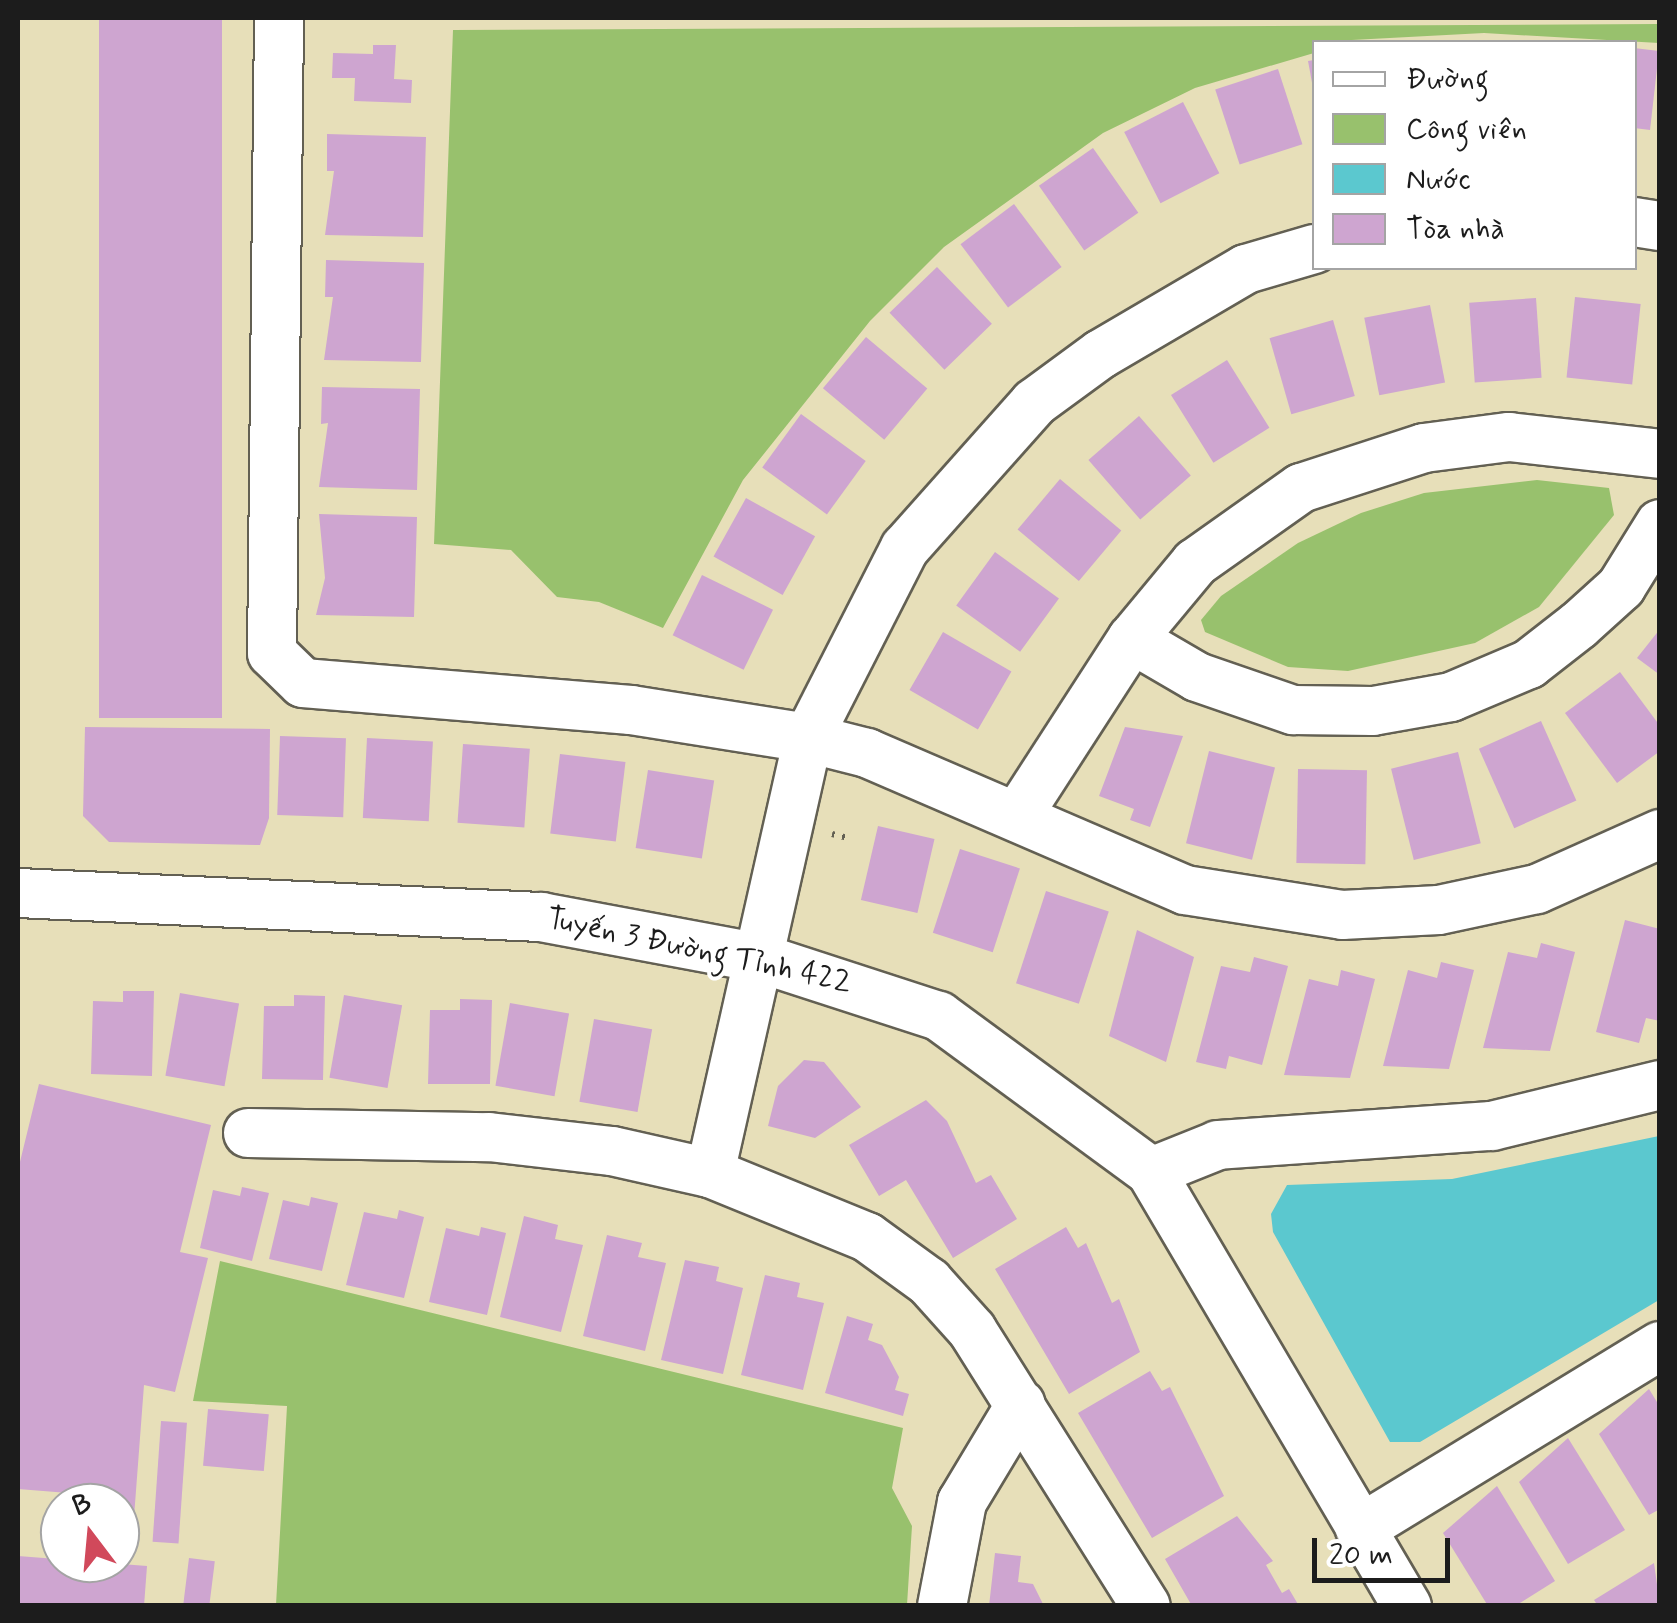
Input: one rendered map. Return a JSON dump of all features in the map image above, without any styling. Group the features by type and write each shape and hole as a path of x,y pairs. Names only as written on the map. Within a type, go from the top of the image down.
{"street":[{"path":"279,18 272,653 282,668 303,683 631,710 808,738 1018,814 1185,890 1342,915 1439,910 1537,889 1660,834"},
{"path":"710,1172 808,738 905,548 1034,403 1176,304 1246,269 1312,250"},
{"path":"1018,814 1132,639 1195,562 1302,488 1363,464 1509,438 1660,454"},
{"path":"1132,639 1197,677 1293,710 1374,711 1451,697 1529,664 1579,625 1622,587 1660,524"},
{"name":"Tuyến 3 Đường Tỉnh 422","path":"18,892 541,918 760,958 939,1016 1151,1172 1407,1606"},
{"path":"1151,1172 1218,1145 1492,1126 1660,1084"},
{"path":"248,1133 489,1137 710,1172 867,1237 929,1282 1020,1404 1146,1606"},
{"path":"1360,1529 1660,1346"},
{"path":"942,1606 962,1502 1020,1404"}],"green space":[{"path":"1659,24 1659,43 1484,33 1312,40 1312,54 1195,88 1103,133 944,247 870,321 743,480 663,628 599,602 557,597 511,550 434,544 453,30"},
{"path":"1537,480 1609,488 1614,515 1539,607 1475,643 1348,671 1288,667 1205,632 1201,620 1221,596 1298,543 1361,513 1424,493"},
{"path":"220,1261 903,1428 892,1488 912,1526 907,1605 276,1605 287,1406 193,1401"}],"water":[{"path":"1659,1136 1659,1300 1420,1442 1390,1442 1273,1232 1271,1214 1287,1185 1452,1179"}],"building":[{"path":"99,18 222,18 222,718 99,718"},
{"path":"373,45 396,45 394,79 412,80 411,103 354,101 355,78 332,78 333,53 373,54"},
{"path":"1637,48 1659,51 1650,130 1637,128"},
{"path":"1278,69 1302,144 1240,165 1215,89"},
{"path":"1183,102 1219,173 1161,203 1124,132"},
{"path":"327,134 426,137 423,237 325,235 334,171 327,171"},
{"path":"1093,148 1138,213 1084,251 1039,186"},
{"path":"1014,204 1062,267 1008,307 960,244"},
{"path":"326,260 424,263 421,362 324,360 333,297 325,297"},
{"path":"937,267 992,324 944,370 890,313"},
{"path":"1575,297 1641,304 1632,384 1567,378"},
{"path":"1536,298 1542,378 1475,382 1469,303"},
{"path":"1430,305 1445,383 1379,395 1364,318"},
{"path":"1333,320 1355,396 1291,414 1270,338"},
{"path":"866,337 927,388 884,440 823,388"},
{"path":"1227,360 1269,428 1213,463 1171,395"},
{"path":"322,387 420,389 417,490 319,487 328,423 321,424"},
{"path":"801,414 866,461 827,514 762,467"},
{"path":"1139,416 1191,476 1140,520 1088,460"},
{"path":"1060,479 1121,530 1079,581 1018,530"},
{"path":"746,498 815,536 783,595 714,557"},
{"path":"319,514 417,517 414,617 316,615 325,578"},
{"path":"995,552 1059,598 1020,652 956,605"},
{"path":"702,575 773,610 744,670 673,635"},
{"path":"1660,629 1660,675 1637,658"},
{"path":"943,632 1011,672 978,730 910,690"},
{"path":"1620,672 1660,726 1660,751 1617,783 1565,713"},
{"path":"1541,721 1576,800 1514,828 1479,749"},
{"path":"85,727 270,729 269,818 260,845 109,842 83,816"},
{"path":"1125,727 1183,736 1150,827 1130,820 1134,809 1099,796"},
{"path":"280,736 346,738 343,817 277,815"},
{"path":"367,738 433,741 429,821 363,818"},
{"path":"463,744 530,749 524,827 457,823"},
{"path":"1209,751 1275,767 1252,860 1186,843"},
{"path":"1458,752 1481,843 1414,860 1391,769"},
{"path":"560,754 626,762 616,841 550,833"},
{"path":"1298,769 1367,770 1365,864 1296,863"},
{"path":"648,770 714,780 702,859 636,848"},
{"path":"878,826 935,839 917,913 861,900"},
{"path":"960,849 1020,868 993,952 933,933"},
{"path":"1046,891 1109,911 1079,1004 1016,983"},
{"path":"1625,920 1660,929 1660,1021 1646,1018 1639,1043 1596,1032"},
{"path":"1137,930 1194,957 1166,1062 1109,1036"},
{"path":"1541,943 1575,952 1550,1051 1483,1048 1508,952 1537,958"},
{"path":"1254,957 1288,966 1262,1065 1229,1056 1226,1069 1196,1062 1221,966 1250,972"},
{"path":"1441,962 1474,970 1449,1069 1383,1066 1408,970 1437,978"},
{"path":"1341,970 1375,979 1350,1078 1284,1075 1309,979 1338,986"},
{"path":"123,991 154,991 152,1076 91,1074 93,1001 123,1002"},
{"path":"180,993 239,1003 225,1086 165,1076"},
{"path":"294,995 325,996 323,1080 262,1079 264,1006 294,1006"},
{"path":"344,995 402,1005 388,1088 329,1078"},
{"path":"460,999 492,1000 490,1084 428,1084 430,1010 460,1010"},
{"path":"510,1003 569,1013 555,1096 495,1086"},
{"path":"594,1019 652,1029 638,1112 579,1102"},
{"path":"804,1060 824,1062 861,1107 815,1138 768,1126 778,1086"},
{"path":"39,1084 211,1125 180,1252 208,1258 175,1392 144,1385 137,1483 40,1483 40,1491 18,1489 18,1170"},
{"path":"926,1100 947,1121 976,1183 991,1175 1017,1219 953,1258 906,1180 879,1196 849,1145"},
{"path":"242,1187 269,1193 252,1261 200,1248 213,1190 240,1196"},
{"path":"311,1197 338,1203 322,1271 269,1259 283,1200 309,1206"},
{"path":"399,1210 424,1217 404,1298 346,1285 364,1212 397,1219"},
{"path":"524,1216 558,1225 555,1239 583,1245 561,1332 500,1317"},
{"path":"481,1227 506,1233 487,1315 429,1302 446,1228 479,1236"},
{"path":"1066,1227 1078,1248 1086,1243 1112,1303 1119,1299 1140,1352 1069,1394 995,1269"},
{"path":"607,1235 642,1243 638,1257 666,1263 645,1351 583,1336"},
{"path":"685,1260 719,1267 716,1281 743,1288 723,1374 661,1360"},
{"path":"765,1275 800,1283 797,1297 824,1303 803,1390 741,1375"},
{"path":"847,1316 873,1324 868,1340 882,1345 899,1377 895,1390 909,1394 903,1416 825,1393"},
{"path":"1150,1371 1162,1391 1170,1387 1224,1496 1152,1538 1078,1413"},
{"path":"1649,1389 1660,1407 1660,1509 1649,1515 1599,1434"},
{"path":"208,1409 269,1414 264,1471 203,1466"},
{"path":"161,1421 187,1423 178,1544 153,1542"},
{"path":"1568,1438 1625,1530 1568,1564 1519,1482"},
{"path":"1497,1486 1555,1581 1515,1606 1488,1606 1443,1533"},
{"path":"1237,1516 1273,1561 1266,1565 1282,1593 1289,1589 1299,1606 1192,1606 1165,1559"},
{"path":"995,1553 1021,1556 1018,1582 1033,1584 1044,1606 989,1606"},
{"path":"18,1556 40,1558 40,1583 140,1583 140,1565 147,1566 144,1606 18,1606"},
{"path":"189,1558 215,1561 209,1606 183,1606"},
{"path":"1654,1563 1660,1606 1598,1606 1594,1600"}]}
